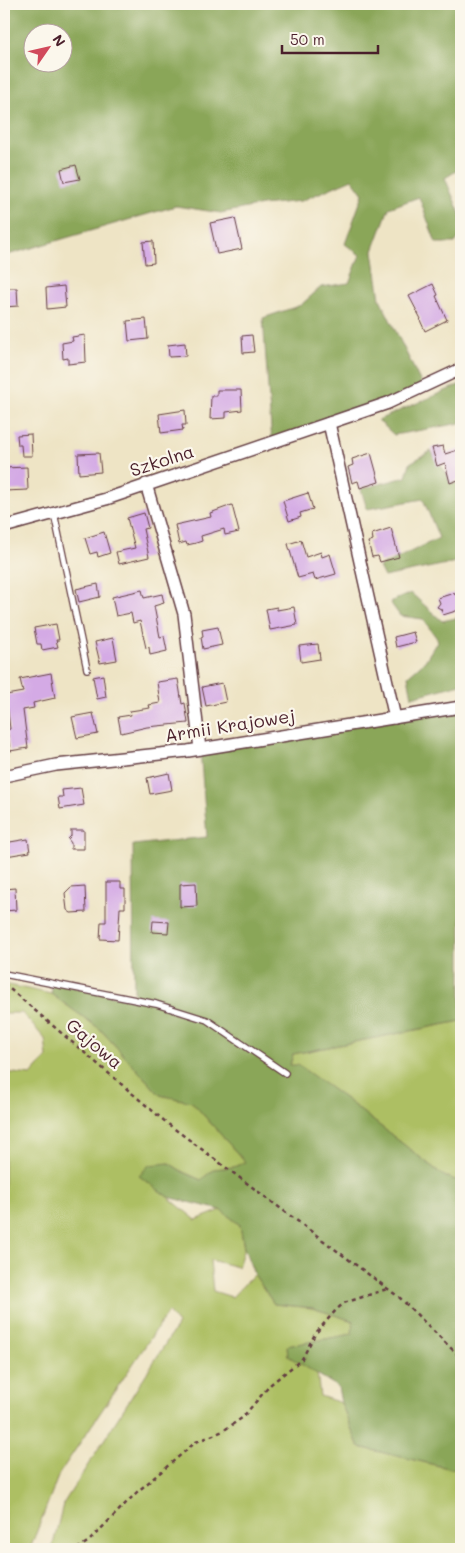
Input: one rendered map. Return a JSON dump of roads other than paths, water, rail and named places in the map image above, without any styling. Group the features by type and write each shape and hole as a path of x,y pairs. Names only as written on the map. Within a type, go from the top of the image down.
{"street":[{"name":"Szkolna","path":"4,527 106,498 388,403 461,369"},
{"path":"329,423 395,718"},
{"path":"146,484 184,614 200,749"},
{"name":"Armii Krajowej","path":"4,776 56,765 200,749 461,707"}],"lane":[{"path":"54,513 87,668"},
{"path":"4,974 156,1004 207,1020 285,1073"}]}
